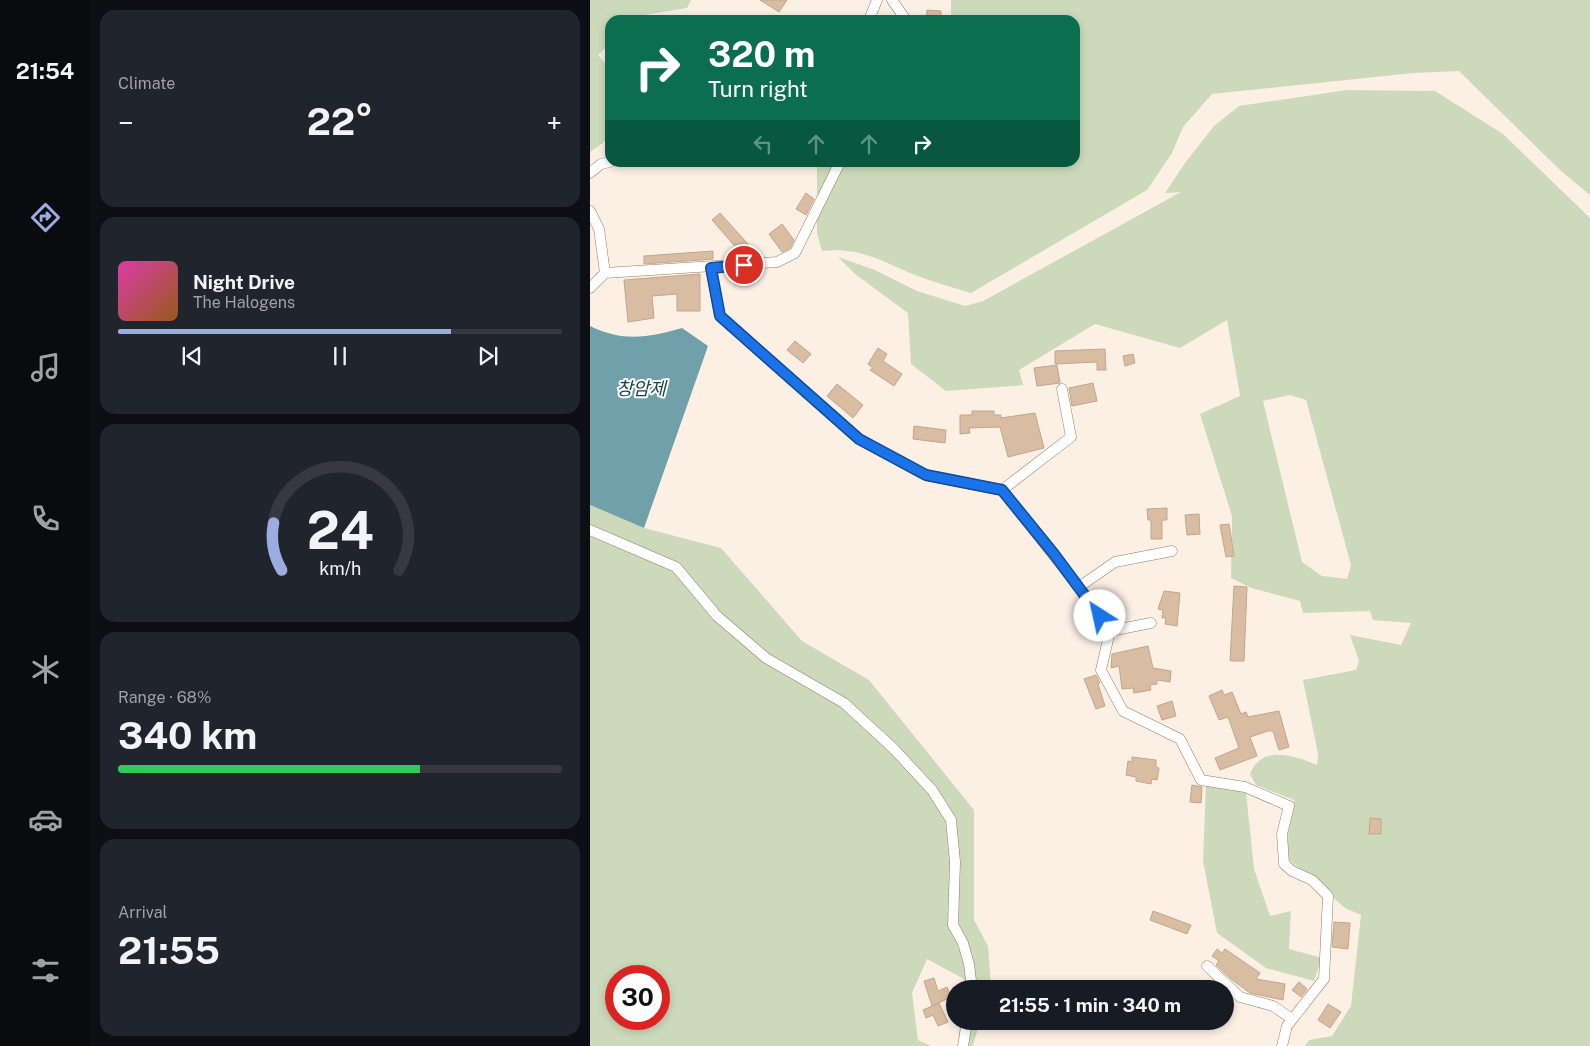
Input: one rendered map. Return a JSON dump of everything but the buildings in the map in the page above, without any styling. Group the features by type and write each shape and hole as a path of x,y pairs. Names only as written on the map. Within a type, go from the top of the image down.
{"street":[{"path":"871,15 877,0"},
{"path":"892,0 902,15"},
{"path":"590,173 605,163"},
{"path":"590,288 605,273 711,268 777,262 795,253 838,167"},
{"path":"590,211 599,230 605,273"},
{"path":"711,268 720,316 859,439 926,475 1002,490 1079,586 1110,631 1101,670 1123,712 1180,739 1201,780 1245,787 1289,806 1282,834 1284,864 1292,871 1312,880 1328,896 1324,979 1286,1026 1282,1046"},
{"path":"1002,490 1071,437 1062,390"},
{"path":"590,530 676,567 717,616 766,658 844,703 893,748 932,790 951,820 955,862 953,925 963,943 971,980"},
{"path":"1079,586 1115,562 1172,550"},
{"path":"1110,631 1151,622"},
{"path":"1207,966 1240,997 1273,1006 1292,1020"},
{"path":"963,1046 966,1030"}],"green space":[{"path":"590,0 691,0 687,8 644,15 605,15 605,48 598,55 605,63 605,140 590,152"},
{"path":"951,0 1590,0 1590,195 1561,171 1459,71 1413,73 1212,94 1183,127 1172,153 1147,190 971,293 922,278 860,253 836,250 822,251 817,233 817,167 1080,167 1080,15 951,15"},
{"path":"1347,90 1435,91 1503,134 1590,218 1590,1046 1305,1046 1309,1040 1332,1036 1351,1006 1361,915 1345,908 1287,858 1289,824 1294,800 1256,785 1250,774 1255,765 1262,759 1271,756 1289,756 1317,765 1318,754 1303,680 1356,670 1359,661 1350,635 1401,645 1411,623 1373,620 1370,611 1303,613 1300,601 1251,588 1231,578 1232,516 1200,414 1240,396 1227,320 1180,348 1095,324 1019,370 1023,385 946,391 911,364 908,313 855,274 838,257 875,270 917,291 965,306 983,301 1181,192 1165,193 1185,163 1214,126 1239,106","holes":["1290,395 1306,400 1351,565 1347,579 1322,576 1302,562 1263,401"]},
{"path":"590,505 644,528 721,548 802,641 869,680 974,810 974,920 988,946 991,980 964,980 927,959 912,993 918,1040 931,1046 590,1046"},
{"path":"1206,784 1246,792 1254,869 1270,916 1291,911 1289,949 1322,958 1314,981 1266,968 1217,933 1203,861"},
{"path":"959,1030 977,1030 973,1046 958,1046"}],"water":[{"name":"창암제","path":"590,326 614,334 636,337 682,328 708,346 644,528 590,505"}],"route":[{"path":"744,265 711,268 720,316 859,439 926,475 1002,490 1079,586 1100,616"}]}
